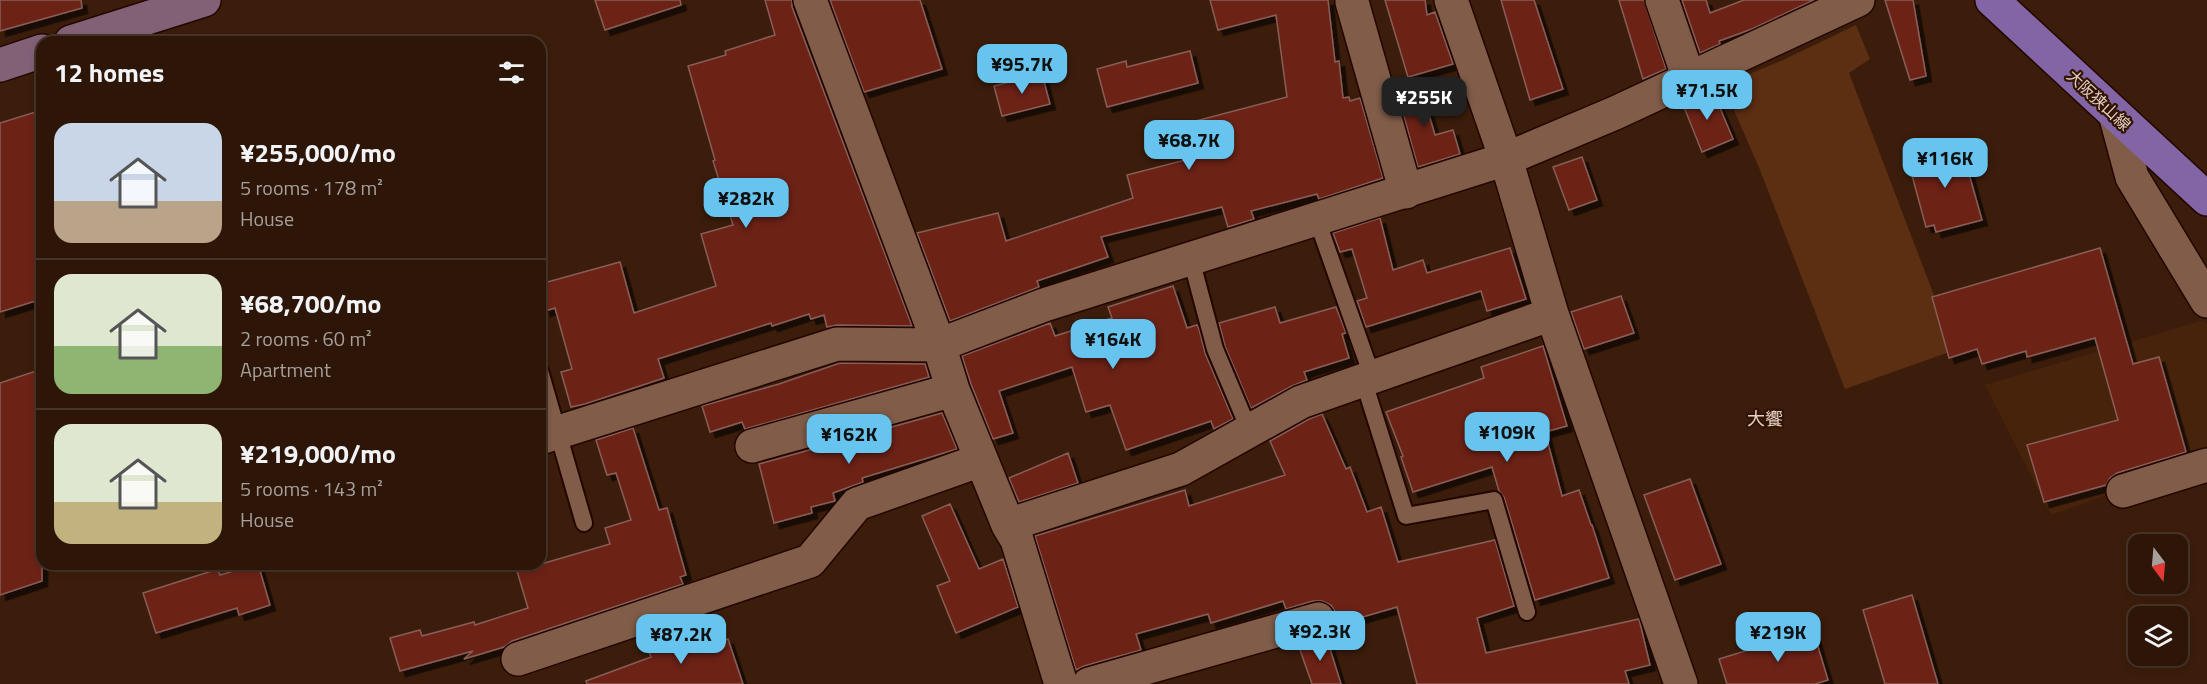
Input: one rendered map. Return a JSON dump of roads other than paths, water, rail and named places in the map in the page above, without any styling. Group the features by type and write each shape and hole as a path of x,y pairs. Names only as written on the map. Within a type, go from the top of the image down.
{"main road":[{"path":"90,36 204,0"},
{"name":"大阪狭山線","path":"1992,0 2207,199"},
{"path":"0,65 36,53"}],"street":[{"path":"810,0 939,345 953,390 1008,525 1017,540 1061,684"},
{"path":"1451,0 1506,159 1552,314 1681,684"},
{"path":"1662,0 1689,79"},
{"path":"549,435 837,344 939,345 1044,305 1506,159 1689,79 1858,0"},
{"path":"1352,2 1406,192"},
{"path":"2115,114 2132,177 2207,301"},
{"path":"1008,525 1181,469 1301,402 1552,314"},
{"path":"752,446 953,390"},
{"path":"518,659 810,561 857,504 981,460"},
{"path":"2123,491 2207,465"},
{"path":"1089,684 1318,619"}],"lane":[{"path":"1317,220 1368,377 1406,516 1494,500 1527,612"},
{"path":"1191,260 1215,349 1250,432"},
{"path":"546,414 549,435 584,523"}],"district":[{"name":"大饗","path":"1765,418"}]}
